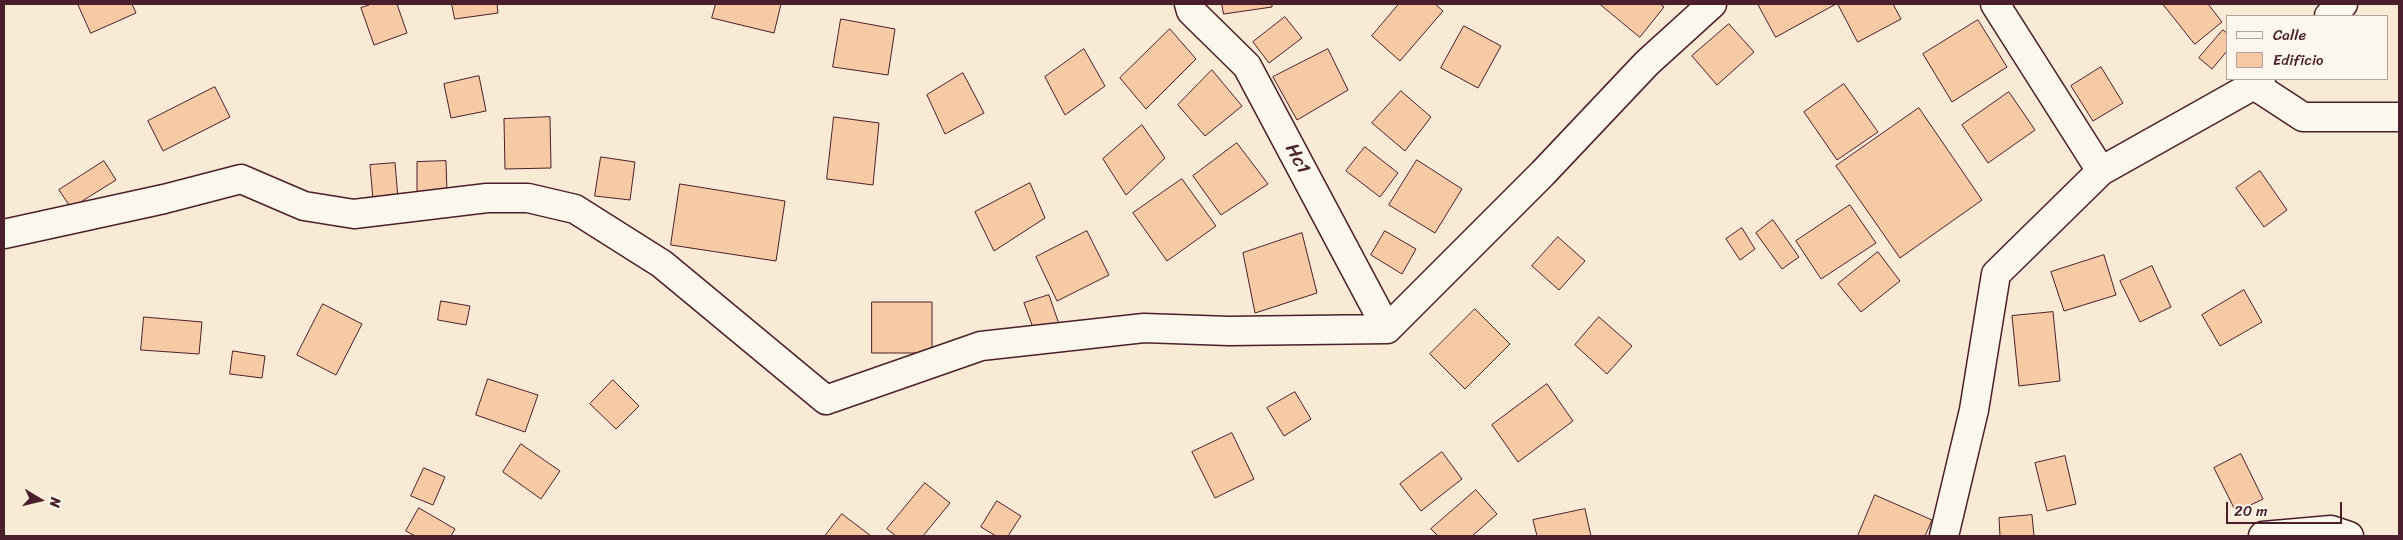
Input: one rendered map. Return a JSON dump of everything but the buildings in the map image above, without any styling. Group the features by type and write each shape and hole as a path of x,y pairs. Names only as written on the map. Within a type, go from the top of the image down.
{"street":[{"name":"Hc1","path":"1189,4 1191,11 1247,66 1387,329"},
{"path":"4,234 164,199 241,179 304,206 354,214 487,198 528,198 575,209 662,264 826,400 981,346 1144,328 1229,331 1387,329 1543,173 1647,63 1712,4"},
{"path":"1995,4 2101,171"},
{"path":"2330,15 2343,4"},
{"path":"1944,536 1974,410 1996,274 2101,171 2258,82 2303,117 2399,116"},
{"path":"2263,536 2331,530 2349,536"}]}
